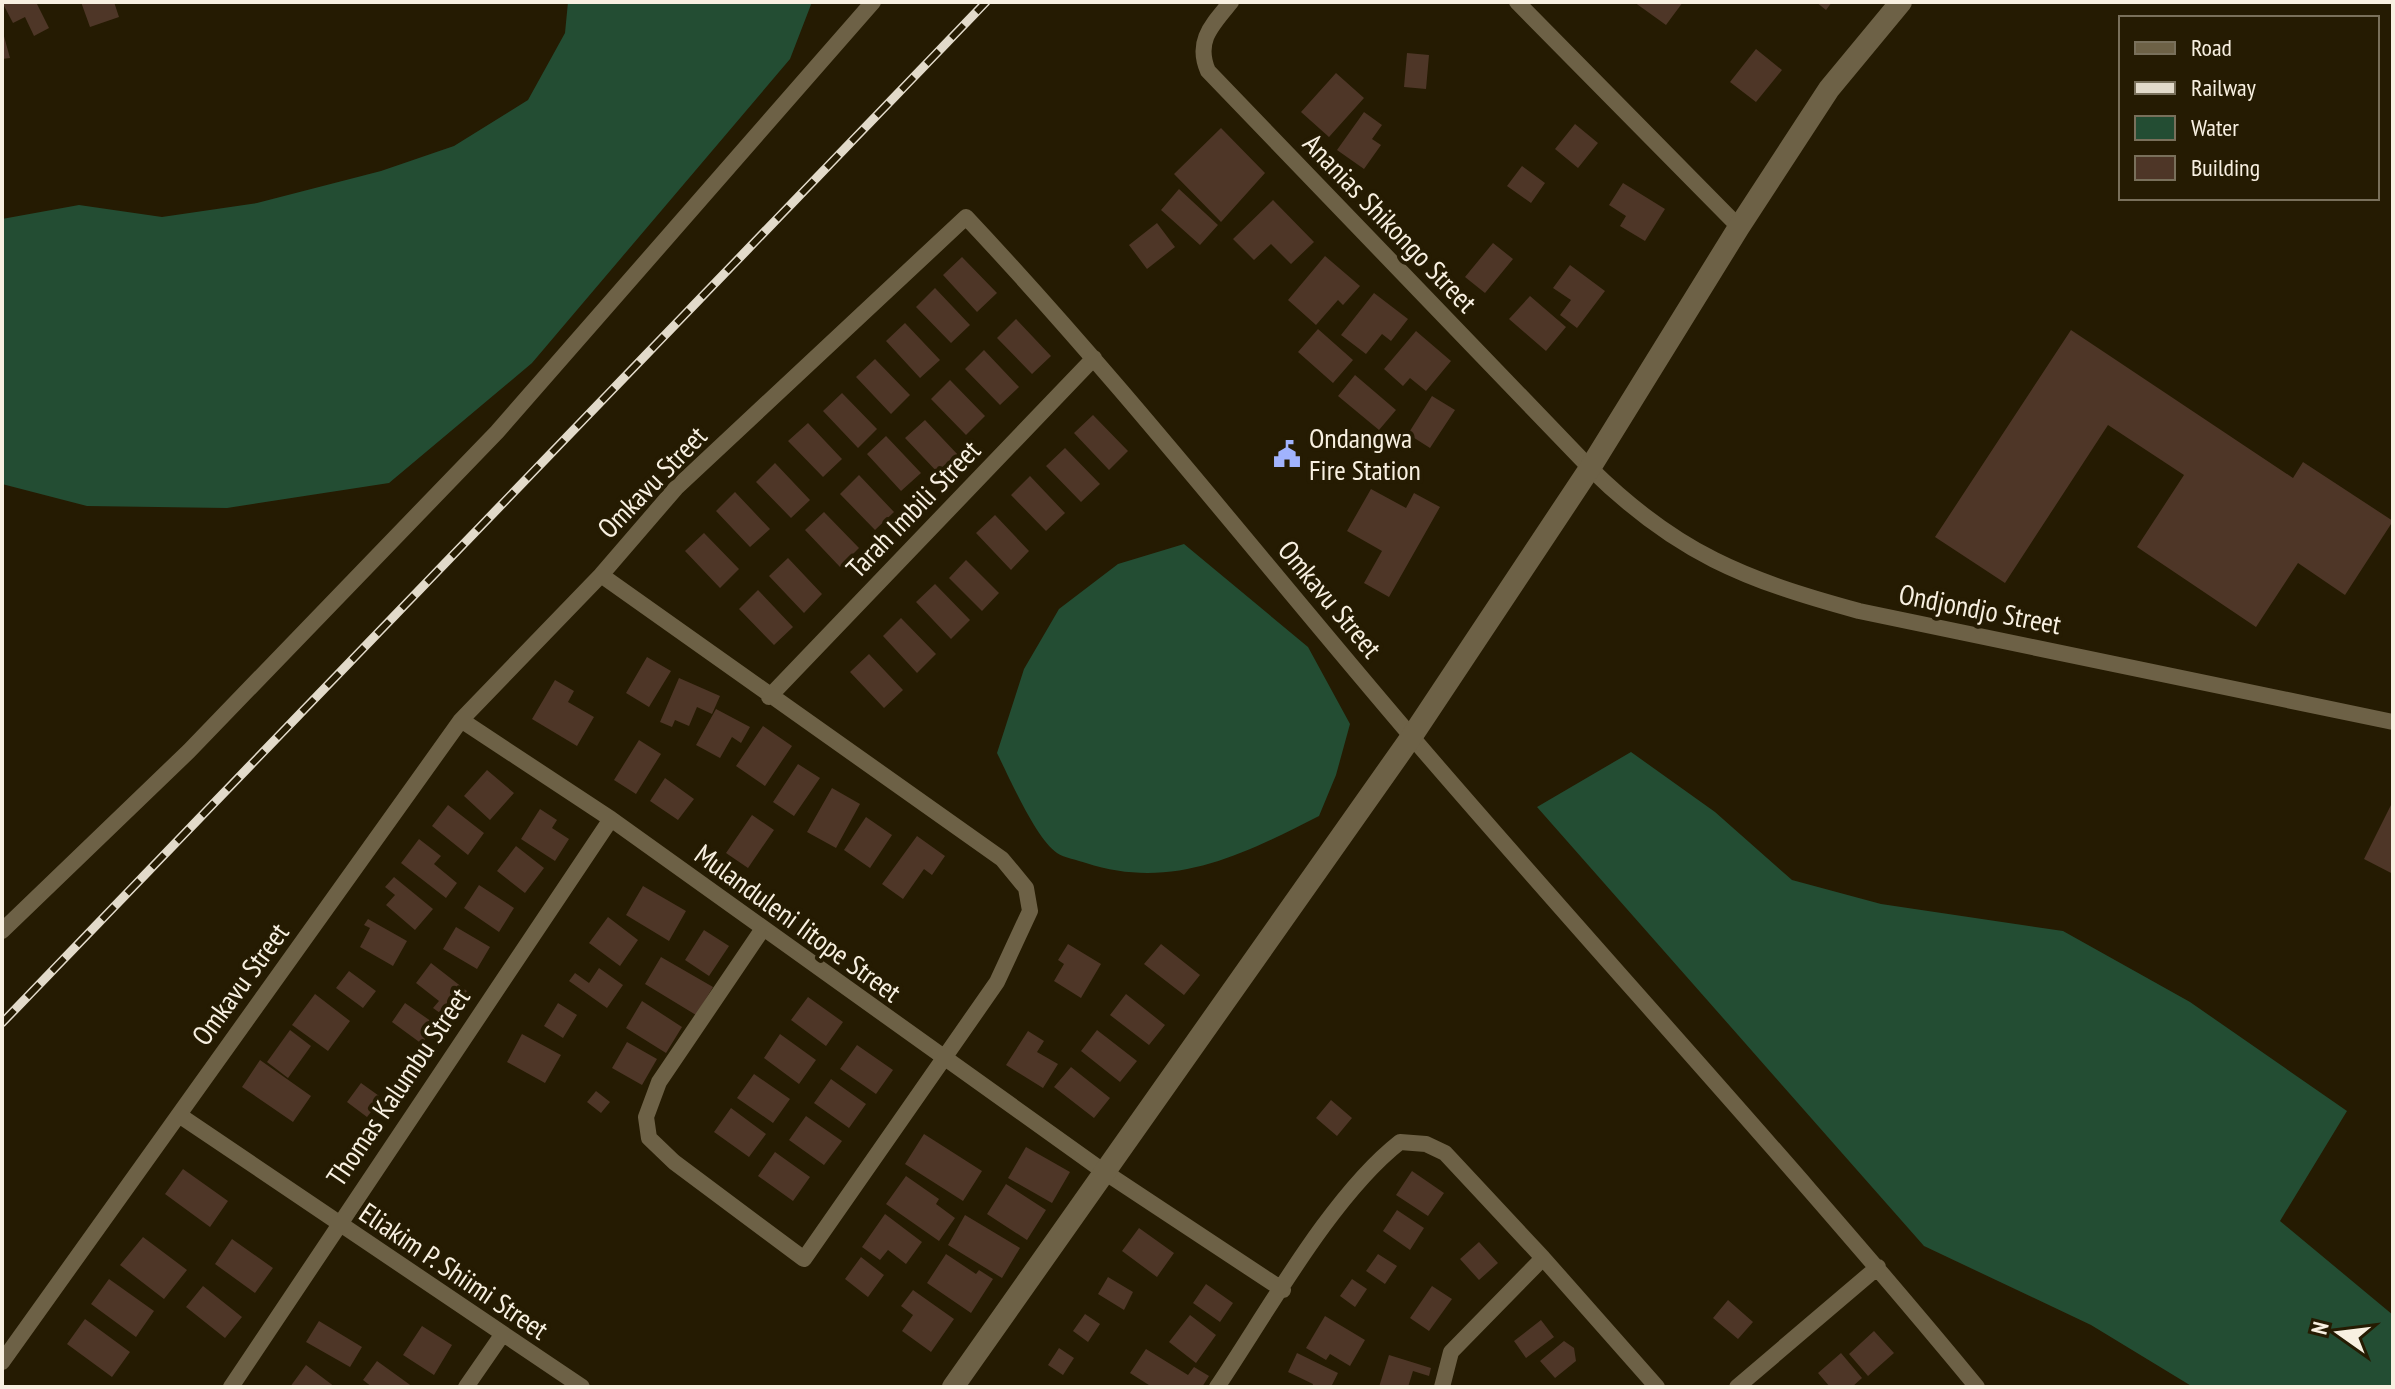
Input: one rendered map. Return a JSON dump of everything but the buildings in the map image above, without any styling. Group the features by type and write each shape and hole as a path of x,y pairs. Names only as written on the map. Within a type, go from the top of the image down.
{"street":[{"path":"2,931 189,751 497,432 873,2"},
{"name":"Ananias Shikongo Street","path":"1231,2 1204,36 1201,55 1208,71 1590,468"},
{"path":"953,1387 1412,736 1590,468 1739,227 1829,89 1901,2"},
{"path":"1526,5 1739,227"},
{"name":"Omkavu Street","path":"2,1362 461,720 601,575 676,488 966,217 1094,358 1412,736 1878,1267 1977,1387"},
{"name":"Tarah Imbili Street","path":"769,697 1094,358"},
{"name":"Ondjondjo Street","path":"1590,468 1627,505 1701,555 1773,587 1859,611 2393,722"},
{"path":"601,575 769,697 1002,859 1026,888 1030,911 997,982 804,1259 674,1162 649,1138 646,1117 659,1082 762,930"},
{"name":"Mulanduleni Iitope Street","path":"461,720 611,819 762,930 1103,1171 1283,1290"},
{"name":"Thomas Kalumbu Street","path":"231,1387 337,1224 611,819"},
{"name":"Eliakim P. Shiimi Street","path":"179,1115 582,1387"},
{"path":"1217,1387 1329,1220 1379,1159 1400,1142 1426,1144 1445,1153 1657,1387"},
{"path":"1442,1387 1451,1352 1543,1258"},
{"path":"1737,1387 1878,1267"},
{"path":"466,1387 502,1335"}],"water":[{"path":"568,2 812,2 790,59 532,363 389,483 227,508 87,506 2,484 2,219 79,205 162,217 257,203 381,171 454,146 528,100 565,33"},
{"path":"1184,544 1308,647 1350,724 1336,775 1319,816 1262,844 1206,865 1148,873 1118,871 1063,856 1040,835 997,753 1024,669 1059,609 1118,564"},
{"path":"1631,752 1715,812 1792,880 1881,904 2063,931 2190,1002 2347,1111 2280,1221 2393,1315 2393,1387 2193,1387 2091,1325 1924,1246 1537,807"}],"railway":[{"path":"2,1023 986,2"}],"place":[{"name":"Ondangwa Fire Station","path":"1287,454"}]}
